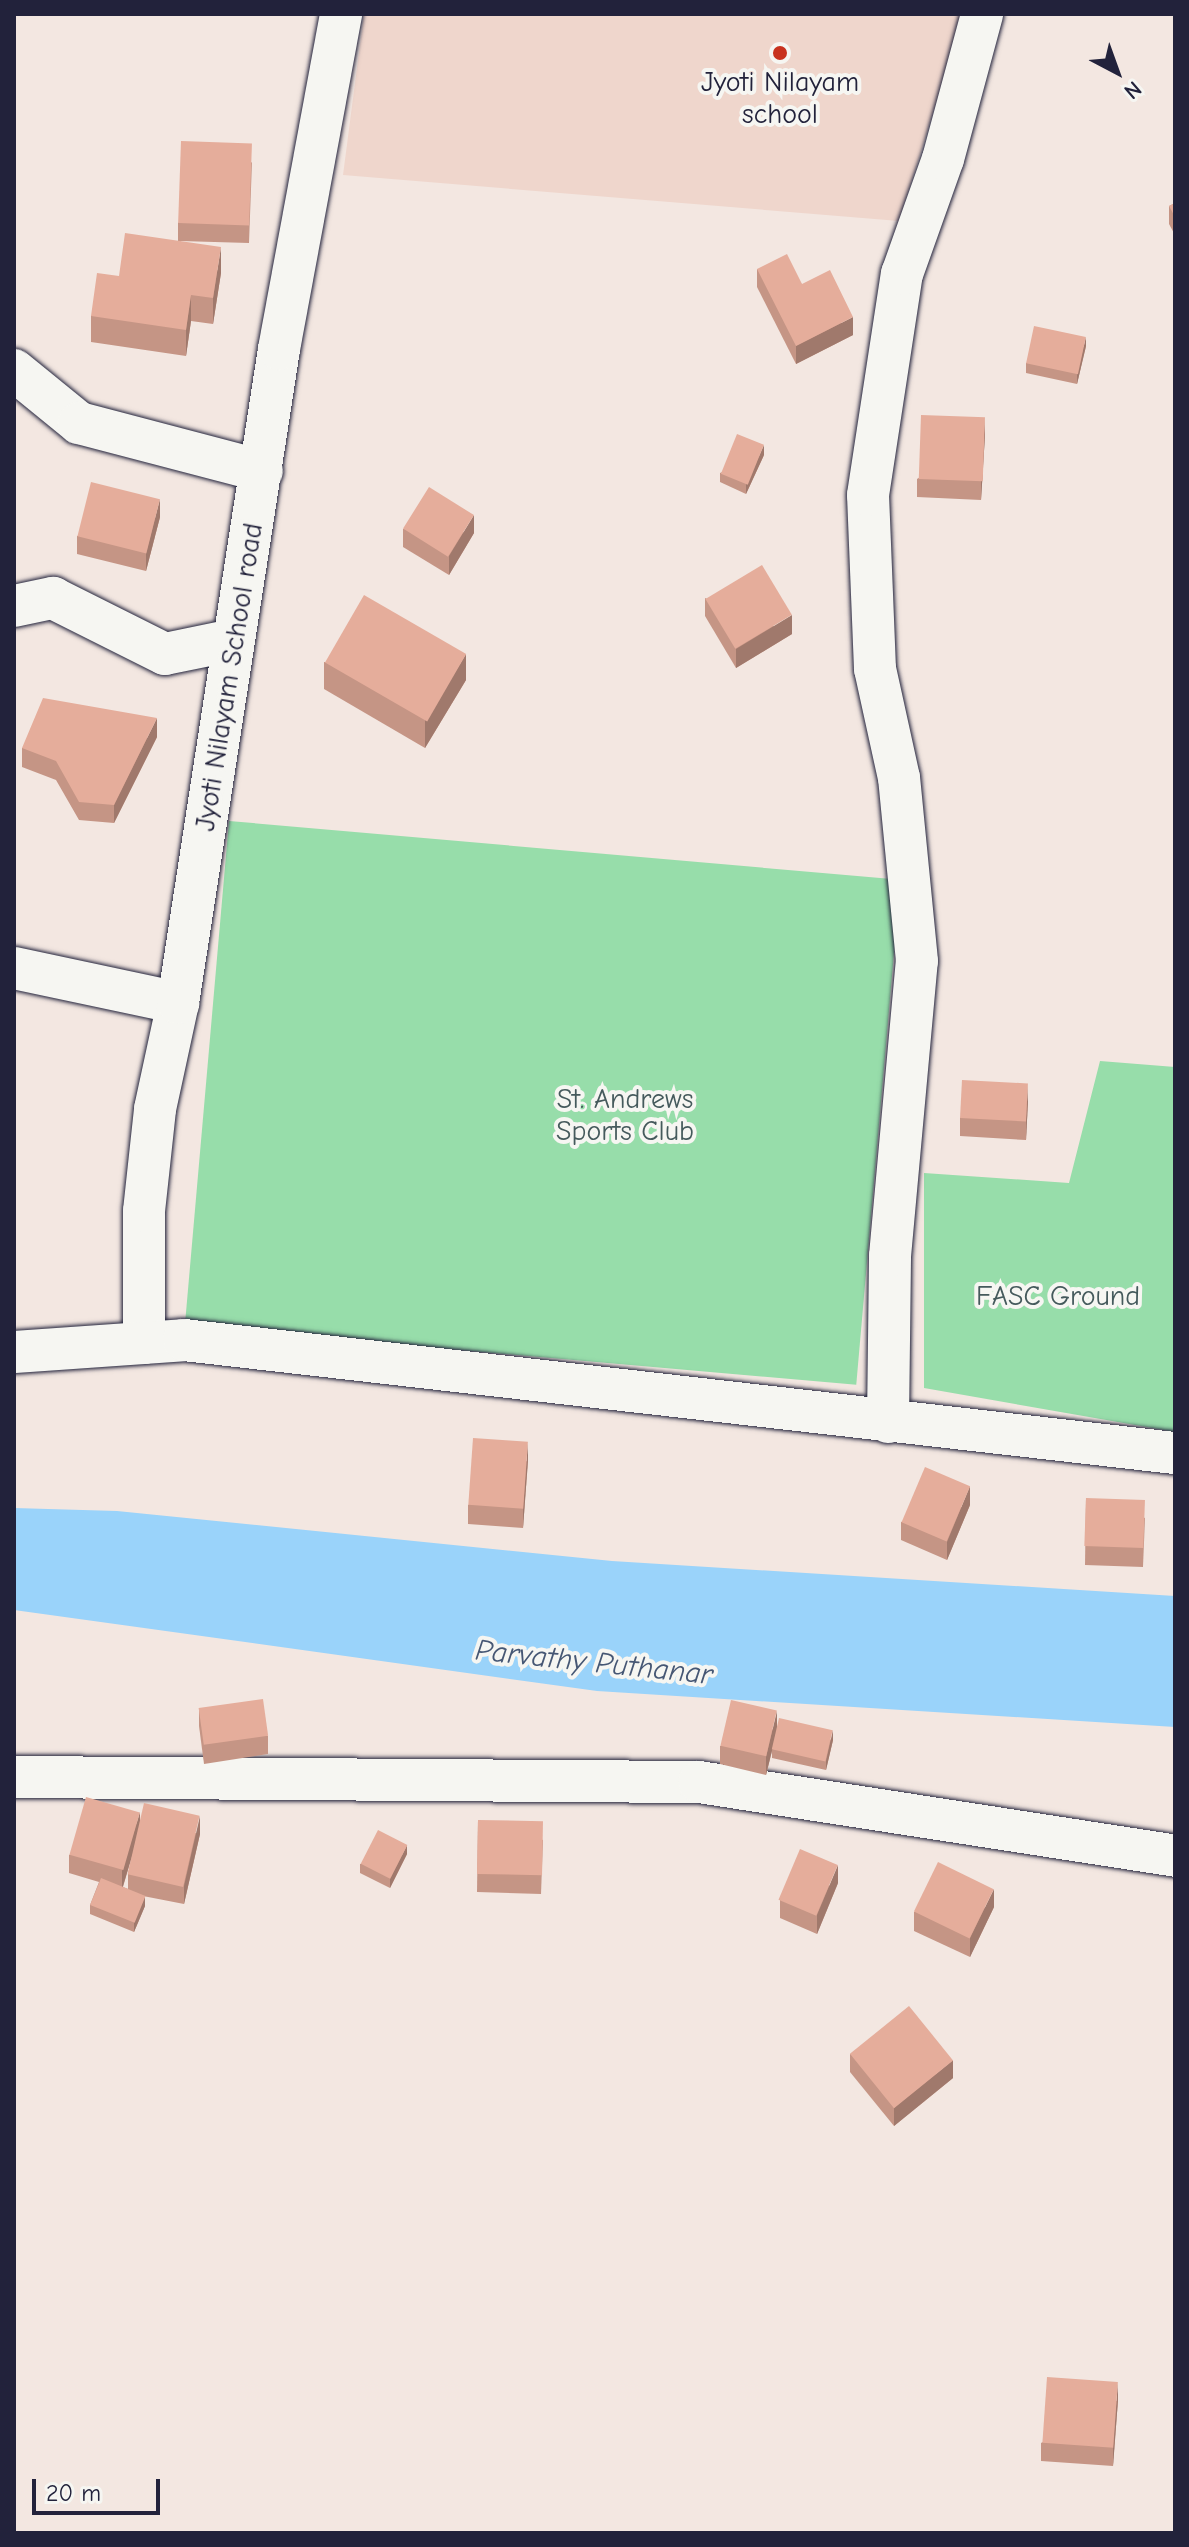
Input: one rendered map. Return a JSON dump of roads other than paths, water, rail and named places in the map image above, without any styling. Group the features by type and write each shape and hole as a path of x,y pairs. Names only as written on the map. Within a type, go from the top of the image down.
{"street":[{"name":"Jyoti Nilayam School road","path":"144,1343 144,1211 155,1109 178,1003 233,640 341,14"},
{"path":"888,1422 890,1256 917,961 899,778 875,669 868,495 902,274 943,159 982,14"},
{"path":"14,370 79,423 262,471"},
{"path":"14,606 53,598 165,654 233,640"},
{"path":"14,968 178,1003"},
{"path":"14,1352 184,1340 1175,1453"},
{"path":"14,1777 699,1782 1175,1856"}],"water":[{"name":"Parvathy Puthanar","path":"14,1508 117,1511 612,1561 1175,1596 1175,1727 597,1691 14,1610"}],"place":[{"name":"Jyoti Nilayam school","path":"780,53"}],"park label":[{"name":"St. Andrews Sports Club","path":"625,1115"},
{"name":"FASC Ground","path":"1058,1296"}]}
